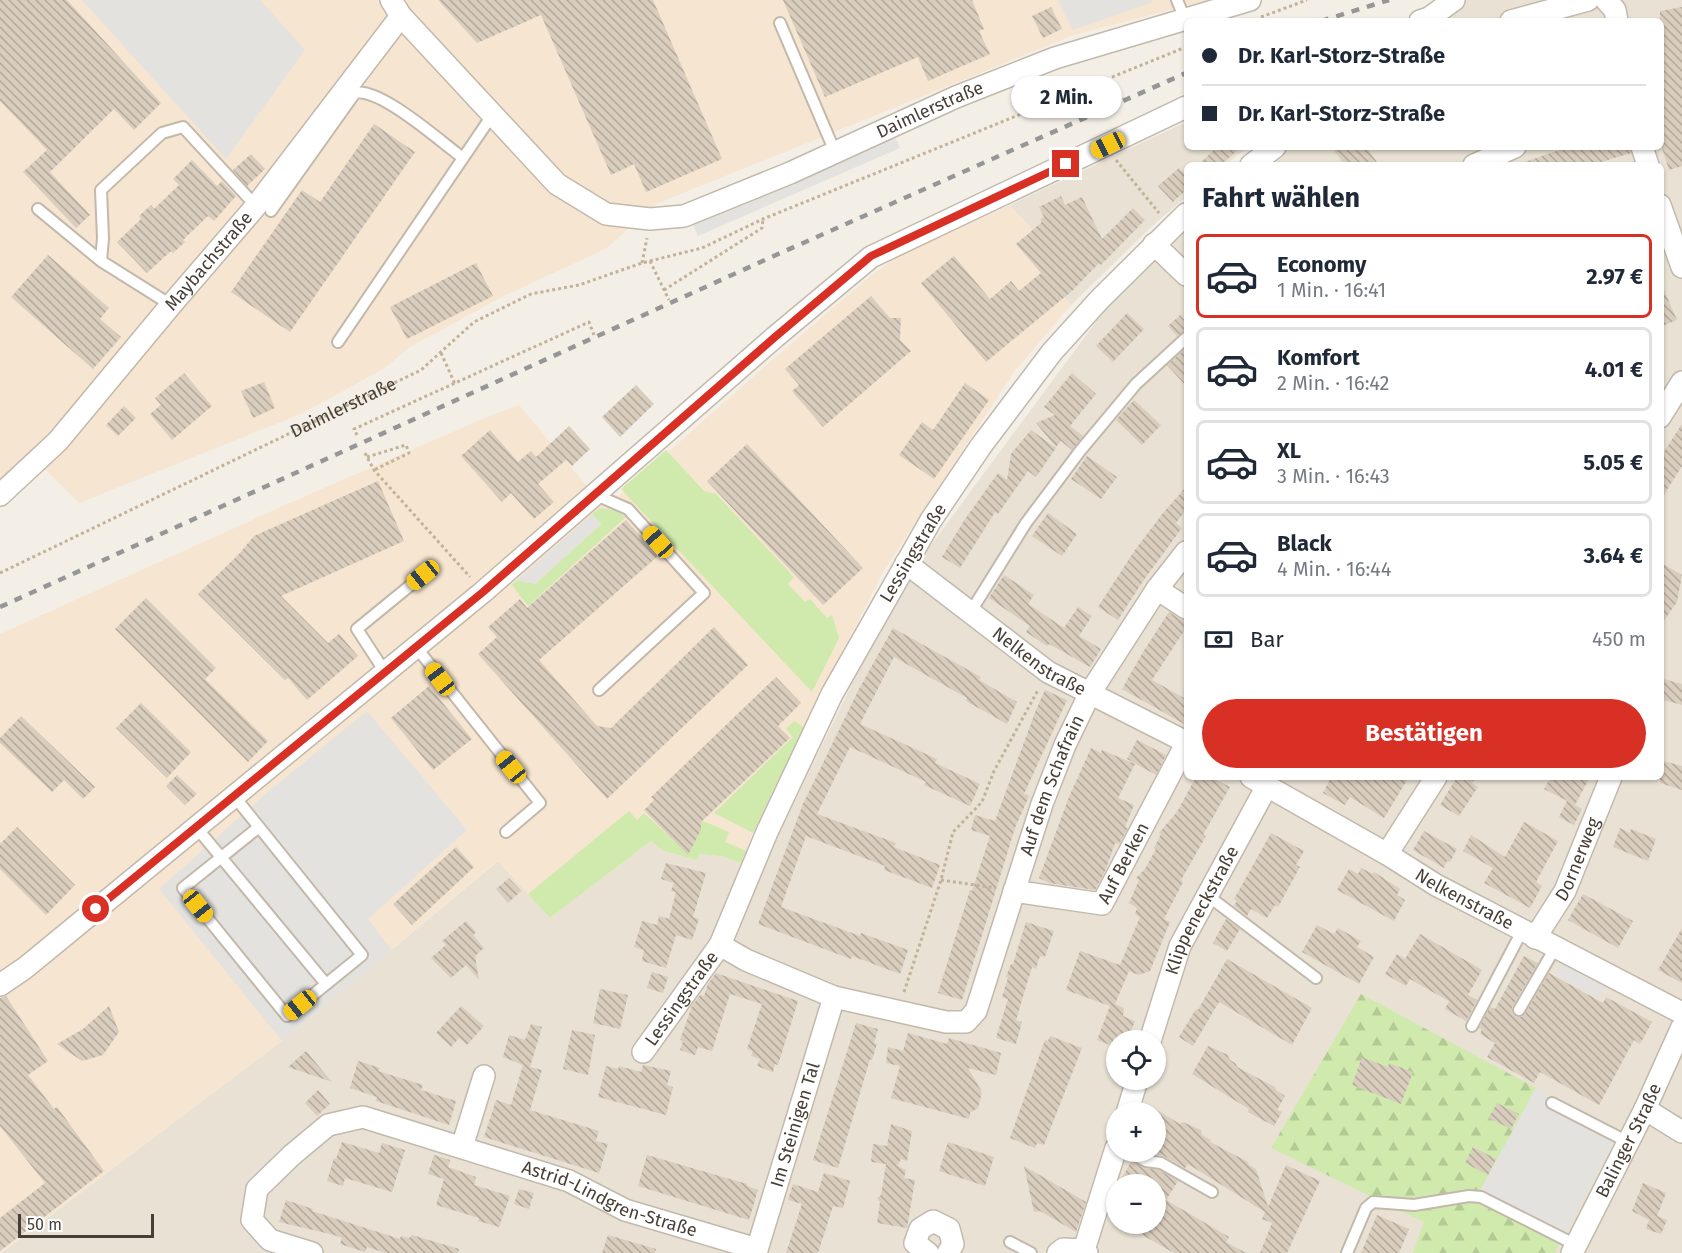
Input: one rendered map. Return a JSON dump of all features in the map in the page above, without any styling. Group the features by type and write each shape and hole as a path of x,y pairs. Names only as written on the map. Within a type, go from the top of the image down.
{"street":[{"name":"Daimlerstraße","path":"399,6 557,184 606,214 650,219 684,216 957,97 1181,10 1250,0"},
{"path":"1429,18 1454,0"},
{"path":"1522,18 1588,0"},
{"path":"1607,0 1615,10 1616,18"},
{"name":"Maybachstraße","path":"0,495 58,441 171,305 263,209 399,6"},
{"path":"0,985 25,968 483,592 871,256 1184,108"},
{"path":"1255,162 1271,150"},
{"path":"1481,162 1508,150"},
{"name":"Lessingstraße","path":"643,1052 720,945 767,832 832,694 906,563 962,474 1052,352 1154,244 1184,216"},
{"path":"1664,216 1682,267"},
{"path":"1154,244 1184,273"},
{"path":"1664,407 1673,384"},
{"name":"Auf dem Schafrain","path":"946,1022 966,1022 976,1011 1042,804 1065,745 1090,693 1157,589 1184,555"},
{"name":"Nelkenstraße","path":"906,563 1048,672 1184,742"},
{"path":"1157,589 1184,607"},
{"name":"Auf Berken","path":"1014,891 1102,904 1184,747"},
{"path":"1387,854 1434,780"},
{"name":"Dornerweg","path":"1529,935 1564,891 1610,780"},
{"name":"Nelkenstraße","path":"1259,781 1387,854 1436,885 1682,1013"},
{"name":"Klippeneckstraße","path":"1153,1030 1180,946 1207,896 1259,781"},
{"name":"Lessingstraße","path":"720,945 746,960 834,997 946,1022"},
{"name":"Im Steinigen Tal","path":"757,1251 834,997"},
{"name":"Balinger Straße","path":"1574,1249 1645,1109 1682,1027"},
{"path":"462,1147 484,1076"},
{"path":"1645,1109 1682,1132"},
{"name":"Astrid-Lindgren-Straße","path":"312,1253 270,1240 252,1220 256,1189 328,1125 363,1117 569,1181 625,1210 757,1251"},
{"path":"1058,1253 1063,1249 1086,1251 1112,1162"},
{"path":"928,1253 915,1243 920,1229 933,1221 949,1229 953,1245 948,1253"}],"lane":[{"path":"780,23 835,152"},
{"path":"100,261 103,238 101,190 162,133 183,127 263,209 355,93 363,91 385,100 463,158"},
{"path":"338,342 493,114"},
{"path":"38,209 100,261 171,305"},
{"path":"970,613 1026,523 1080,451 1136,384 1184,340"},
{"path":"596,495 628,509 704,592 599,690"},
{"path":"385,672 357,629 423,575"},
{"path":"416,647 540,803 506,832"},
{"path":"234,796 259,827 362,955 287,1016 183,888 259,827"},
{"path":"196,827 326,984"},
{"path":"1207,896 1316,978"},
{"path":"1472,1026 1529,935"},
{"path":"1519,1011 1555,948"},
{"path":"1552,1103 1628,1142"},
{"path":"1154,1162 1161,1163 1212,1192"},
{"path":"1347,1253 1366,1208 1373,1202 1414,1205 1469,1196 1481,1197 1574,1249"},
{"path":"1010,1242 1031,1253"}],"path":[{"path":"1259,18 1307,0"},
{"name":"Daimlerstraße","path":"0,573 421,370 474,322 531,294 579,285 642,263 702,248 763,219 1184,48"},
{"path":"1116,160 1155,208"},
{"path":"642,263 650,219"},
{"path":"664,290 762,228 763,219"},
{"path":"650,261 669,300"},
{"path":"627,268 629,273"},
{"path":"357,435 354,429 589,322 594,335"},
{"path":"441,353 455,384"},
{"path":"374,470 409,453 406,445 366,455 374,470 483,592"},
{"path":"897,1011 941,880 953,832 982,802 994,771 1048,672"},
{"path":"941,880 1014,891"}],"shaded area":[{"path":"0,0 1209,0 1074,35 656,204 607,248 502,297 410,347 385,368 301,414 79,503 30,454 0,484"},
{"path":"82,0 260,0 305,50 226,159"},
{"path":"1058,0 1152,0 1153,2 1073,30"},
{"path":"1447,0 1682,0 1682,1253 1,1253 282,1041 498,861 550,918 651,841 664,851 697,860 700,854 721,856 741,863 759,875 897,591 1101,315 1184,225 1184,780 1664,780 1664,162 1263,162 1277,150 1664,150 1664,18 1436,18"},
{"path":"1184,123 1184,150 1245,150 1228,162 1184,162 1184,199 1152,226 1071,305 1051,283 1062,263 1010,205"},
{"path":"895,137 900,148 698,236 693,225"},
{"path":"1010,205 1063,263 1051,283 1071,305 1014,372 883,572 804,727 741,863 721,856 700,854 697,860 664,851 651,841 550,918 497,861 282,1041 0,1253 0,634 285,505 519,405 605,508 868,278 897,257"},
{"path":"592,514 601,524 535,584 517,580"},
{"path":"367,711 467,830 368,919 392,950 282,1041 159,889 269,791"},
{"path":"1564,960 1608,984 1600,998 1556,975"},
{"path":"1536,1088 1619,1134 1563,1236 1480,1191"}],"green space":[{"path":"666,450 704,491 716,494 794,577 788,584 805,602 810,599 827,618 832,615 839,638 812,692 621,489"},
{"path":"599,508 615,510 626,517 528,606 512,585 517,580 535,584 601,524 592,514"},
{"path":"794,721 804,727 753,833 714,813 793,737 786,729"},
{"path":"629,811 637,820 644,813 678,844 697,838 701,820 729,832 725,842 746,851 741,863 721,856 700,854 697,860 664,851 651,841 550,918 528,894"},
{"path":"1361,994 1536,1088 1480,1191 1563,1236 1555,1253 1413,1253 1424,1222 1271,1148"}],"building":[{"path":"0,0 67,0 161,103 134,130 114,109 50,172 90,215 76,228 23,172 47,150 0,101"},
{"path":"438,0 653,0 722,159 646,192 634,164 611,175 541,15 477,43"},
{"path":"783,0 972,0 984,29 979,31 990,54 928,81 918,57 825,97"},
{"path":"1051,7 1062,29 1043,38 1032,16"},
{"path":"1682,7 1682,166 1669,170 1663,150 1664,18 1660,18 1660,11"},
{"path":"374,124 415,152 290,332 231,292 302,190 320,202"},
{"path":"1214,150 1238,150 1224,162 1201,162"},
{"path":"1333,150 1368,150 1377,162 1343,162"},
{"path":"1559,150 1630,150 1631,153 1601,162 1525,162"},
{"path":"251,154 265,169 247,186 233,170"},
{"path":"192,160 217,186 222,181 236,196 214,221 208,216 183,240 185,242 173,253 171,251 147,273 117,242 141,219 139,216 151,205 154,209 179,185 173,179"},
{"path":"1179,168 1184,174 1184,192 1173,202 1158,186"},
{"path":"1061,196 1065,205 1082,197 1102,239 1133,208 1145,220 1072,291 986,362 921,283 954,256 990,299 1011,281 1019,291 1041,273 1016,244 1042,222 1040,219 1044,217 1039,207"},
{"path":"48,255 109,308 100,319 121,337 93,369 11,297"},
{"path":"476,263 493,296 407,339 390,307"},
{"path":"1664,290 1677,320 1664,325"},
{"path":"871,296 890,318 901,318 900,340 911,351 823,427 792,391 799,385 785,369"},
{"path":"1127,313 1144,329 1113,362 1096,346"},
{"path":"1180,315 1184,320 1184,332 1177,336 1168,326"},
{"path":"1184,350 1184,384 1167,365"},
{"path":"184,373 212,406 172,440 150,414 161,405 155,398"},
{"path":"1072,373 1096,394 1070,426 1083,436 1072,450 1061,441 1056,447 1036,423 1055,415 1044,407"},
{"path":"264,382 275,408 253,418 241,391"},
{"path":"965,383 989,400 934,479 899,455 922,422 933,430"},
{"path":"636,385 654,404 620,437 602,417"},
{"path":"1134,400 1161,425 1142,445 1116,420"},
{"path":"124,406 136,418 118,436 106,425"},
{"path":"1682,424 1682,466 1664,495 1664,452"},
{"path":"569,426 590,449 572,466 566,460 538,484 554,502 534,519 511,493 502,502 461,456 490,430 518,462 531,451 536,457"},
{"path":"1031,430 1056,448 1036,477 1028,471 998,514 995,512 960,568 942,557 965,519 998,473 1007,480 1011,454"},
{"path":"747,444 863,568 823,605 707,481"},
{"path":"1087,456 1117,477 1101,499 1071,479"},
{"path":"378,481 404,541 281,596 328,643 339,634 358,656 307,700 288,678 285,680 198,594 254,536"},
{"path":"1184,489 1184,513 1176,523 1182,528 1118,620 1098,607 1135,550"},
{"path":"1048,513 1077,534 1062,556 1032,536"},
{"path":"626,520 658,556 539,660 597,726 611,728 714,627 748,665 607,799 478,654 497,637 488,627 520,599 527,608"},
{"path":"1664,564 1682,575 1677,602 1664,620"},
{"path":"1004,575 1034,595 1028,604 1064,628 1078,607 1092,616 1079,636 1101,649 1090,667 1049,644 1047,646 1026,632 1030,626 989,598"},
{"path":"146,598 216,668 205,679 268,741 248,762 115,629"},
{"path":"1169,612 1184,620 1184,631 1152,680 1184,698 1184,724 1122,689"},
{"path":"893,628 981,677 979,680 1017,702 1007,724 966,701 967,698 894,657 860,724 937,759 935,763 980,784 970,806 924,785 926,782 850,747 817,814 896,843 894,847 940,865 932,888 884,870 885,866 806,836 781,907 860,936 861,933 908,950 900,974 852,956 851,959 758,924 803,804 859,689"},
{"path":"776,677 801,703 778,726 790,738 701,822 701,830 688,855 644,810 654,800 651,797"},
{"path":"1664,679 1682,684 1682,705 1664,700"},
{"path":"429,686 472,739 433,770 391,718"},
{"path":"1045,690 1067,700 1024,794 1029,796 1015,828 962,1000 938,993 970,890 972,891 990,836 971,830 975,815 995,821"},
{"path":"141,703 191,752 167,778 116,728"},
{"path":"21,716 95,787 83,799 64,780 52,792 0,743 0,738"},
{"path":"1137,740 1166,755 1156,775 1127,759"},
{"path":"1091,748 1101,753 1102,750 1135,764 1118,798 1134,805 1125,827 1128,828 1119,844 1115,843 1106,869 1095,890 1049,883 1039,878 1069,797"},
{"path":"1664,761 1682,766 1682,790 1660,783 1660,780 1664,780"},
{"path":"177,775 197,794 185,805 166,786"},
{"path":"1194,780 1217,780 1230,787 1203,835 1206,836 1181,880 1183,882 1164,919 1170,922 1150,971 1139,975 1129,971 1115,1004 1124,1008 1123,1016 1135,1021 1132,1030 1106,1030 1106,1043 1097,1040 1110,1006 1066,990 1080,951 1120,965 1140,917 1135,914 1137,908 1129,903 1139,880 1136,878 1145,869 1156,849 1154,848 1161,834 1159,833 1177,812"},
{"path":"1330,780 1407,780 1384,818 1350,797 1345,805 1323,793"},
{"path":"1455,780 1474,780 1472,783 1478,787 1459,816 1440,805"},
{"path":"1549,780 1588,780 1575,805 1544,789"},
{"path":"1567,801 1582,809 1574,825 1559,817"},
{"path":"1524,822 1558,841 1536,882 1542,886 1530,908 1484,883 1493,868 1463,851 1471,835 1505,857"},
{"path":"17,827 75,885 46,915 0,869 0,844"},
{"path":"1620,828 1630,833 1631,829 1656,839 1648,861 1613,847"},
{"path":"1424,831 1457,849 1444,868 1413,850"},
{"path":"1271,833 1304,851 1296,865 1300,867 1278,907 1275,905 1267,918 1251,909 1247,916 1234,906 1237,901 1234,899"},
{"path":"456,847 474,867 412,925 393,904"},
{"path":"666,863 706,873 693,917 699,919 692,940 676,935 666,968 642,961 644,950 634,947 642,921 657,925 659,916 669,919 676,892 671,891 674,883 661,879"},
{"path":"1361,868 1373,874 1374,872 1400,889 1397,895 1405,900 1394,921 1337,890 1349,869 1358,874"},
{"path":"509,878 521,891 508,903 496,889"},
{"path":"1583,894 1633,921 1618,948 1568,920"},
{"path":"1226,919 1240,929 1227,951 1213,943"},
{"path":"466,921 476,932 473,935 484,948 475,956 479,980 466,965 451,978 431,958 446,945 442,941"},
{"path":"1026,922 1054,931 1045,957 1040,956 1036,969 1032,967 1016,1020 1022,1022 1016,1044 996,1038 1008,999 1002,997 1008,978 1006,977 1013,964"},
{"path":"1317,925 1334,934 1338,928 1361,941 1357,947 1374,957 1359,984 1302,952"},
{"path":"1682,928 1682,983 1658,970"},
{"path":"1420,934 1482,970 1468,995 1477,1000 1466,1021 1445,1009 1449,1001 1410,979 1406,986 1385,974 1397,954 1405,959"},
{"path":"1524,956 1538,963 1512,1007 1512,1013 1516,1017 1522,1017 1525,1014 1549,973 1603,1003 1606,997 1652,1022 1640,1044 1634,1040 1599,1105 1540,1072 1534,1083 1487,1057 1495,1043 1480,1034 1482,1029 1479,1028 1490,1007 1495,1009"},
{"path":"1227,959 1312,1008 1292,1045 1219,1002 1193,1046 1179,1037 1196,1009 1198,1010"},
{"path":"652,972 668,977 663,993 647,988"},
{"path":"716,973 798,1001 778,1065 775,1064 773,1072 757,1066 760,1059 751,1056 753,1051 747,1049 762,1004 730,994 712,1051 698,1047 695,1055 680,1050 683,1041 680,1040 692,1006 700,995 704,996 708,984"},
{"path":"600,989 628,995 620,1029 593,1023"},
{"path":"6,996 48,1061 28,1075 54,1109 57,1107 104,1171 0,1251 0,1218 45,1183 0,1126 0,998"},
{"path":"109,1006 119,1032 103,1055 82,1061 57,1044 83,1029"},
{"path":"461,1006 484,1026 467,1045 459,1038 451,1047 436,1033"},
{"path":"856,1023 878,1029 874,1043 877,1044 872,1060 870,1059 838,1168 813,1160"},
{"path":"531,1024 542,1027 530,1067 542,1070 530,1110 599,1131 596,1141 608,1144 599,1173 484,1137 496,1100 511,1105 523,1065 503,1057 509,1035 525,1040"},
{"path":"572,1030 595,1035 588,1075 563,1069"},
{"path":"908,1033 947,1044 949,1038 1001,1053 996,1075 968,1068 982,1092 978,1108 970,1113 969,1119 891,1098 900,1066 886,1063 888,1047 903,1051"},
{"path":"1050,1036 1082,1048 1044,1145 1037,1143 1035,1148 1010,1138 1045,1040 1048,1041"},
{"path":"1208,1046 1228,1055 1237,1067 1275,1087 1285,1096 1277,1110 1282,1112 1274,1126 1248,1112 1249,1109 1192,1074"},
{"path":"306,1051 332,1082 288,1067"},
{"path":"1362,1057 1388,1067 1389,1063 1413,1072 1401,1104 1352,1085"},
{"path":"358,1061 380,1068 378,1071 423,1085 421,1090 456,1101 449,1125 376,1101 377,1097 350,1088"},
{"path":"643,1065 671,1071 667,1085 673,1087 666,1115 598,1097 606,1066 618,1069 619,1066 641,1072"},
{"path":"318,1090 330,1104 317,1116 305,1103"},
{"path":"1497,1103 1519,1114 1511,1129 1489,1118"},
{"path":"1166,1116 1180,1124 1183,1122 1201,1130 1202,1135 1211,1140 1210,1142 1248,1162 1256,1169 1268,1207 1286,1165 1320,1181 1287,1253 1260,1253 1272,1223 1262,1219 1265,1212 1188,1164 1185,1168 1166,1157"},
{"path":"891,1124 912,1131 907,1161 901,1159 896,1165 906,1170 904,1178 915,1180 907,1228 877,1223 880,1202 877,1198 881,1195 886,1164 871,1162 873,1144 887,1146"},
{"path":"342,1142 379,1153 382,1143 405,1150 392,1192 345,1178 343,1186 327,1181"},
{"path":"948,1142 994,1157 985,1186 939,1171"},
{"path":"1473,1147 1496,1159 1488,1175 1465,1163"},
{"path":"434,1155 450,1160 448,1167 476,1177 474,1185 510,1196 499,1227 478,1221 479,1218 436,1205 444,1179 428,1174"},
{"path":"647,1155 747,1184 758,1190 749,1220 638,1186"},
{"path":"1131,1162 1166,1174 1124,1174"},
{"path":"1024,1166 1086,1202 1076,1232 1040,1211 1034,1212"},
{"path":"824,1173 850,1181 843,1208 833,1206 818,1253 786,1253 802,1204 788,1200 793,1184 818,1192"},
{"path":"1166,1174 1178,1181 1166,1200"},
{"path":"1643,1183 1666,1193 1657,1216 1667,1220 1661,1234 1646,1229 1649,1220 1632,1211"},
{"path":"519,1189 534,1193 529,1209 514,1204"},
{"path":"286,1200 313,1209 312,1211 400,1239 401,1236 409,1238 412,1235 459,1249 458,1253 386,1253 367,1247 365,1252 340,1244 342,1238 334,1235 279,1222"},
{"path":"1166,1200 1229,1237 1226,1242 1246,1253 1174,1253 1141,1234 1166,1234"},
{"path":"1377,1215 1409,1229 1399,1253 1361,1253"},
{"path":"608,1235 656,1249 655,1253 602,1253"}],"railway":[{"path":"1331,18 1389,0"},
{"path":"0,607 776,255 1184,74"}],"route":[{"path":"96,909 483,592 871,256 1066,164"}]}
